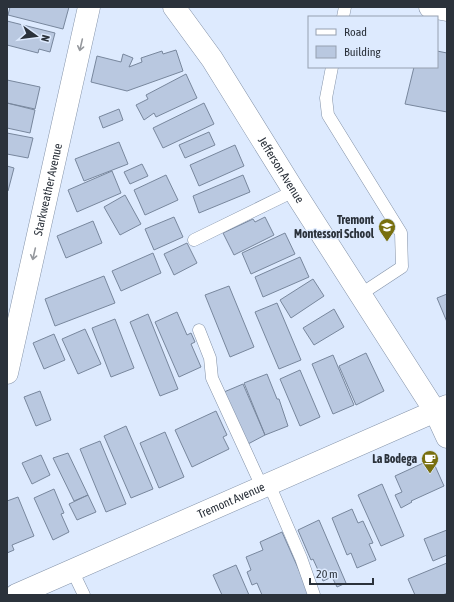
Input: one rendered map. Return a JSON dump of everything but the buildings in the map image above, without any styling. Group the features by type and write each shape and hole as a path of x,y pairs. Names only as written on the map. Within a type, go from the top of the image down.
{"street":[{"name":"Starkweather Avenue","path":"7,373 89,7"},
{"name":"Jefferson Avenue","path":"174,7 212,59 294,191 361,294 441,409 447,438"},
{"path":"430,7 447,10"},
{"name":"Tremont Avenue","path":"16,595 441,409"}],"lane":[{"path":"332,68 326,98 328,115 401,233 402,267 361,294"},
{"path":"194,240 294,191"},
{"path":"199,330 210,358 212,378 300,558 314,595"},
{"path":"72,570 84,595"}],"place":[{"name":"Tremont Montessori School","path":"387,242"},
{"name":"La Bodega","path":"430,474"}]}
